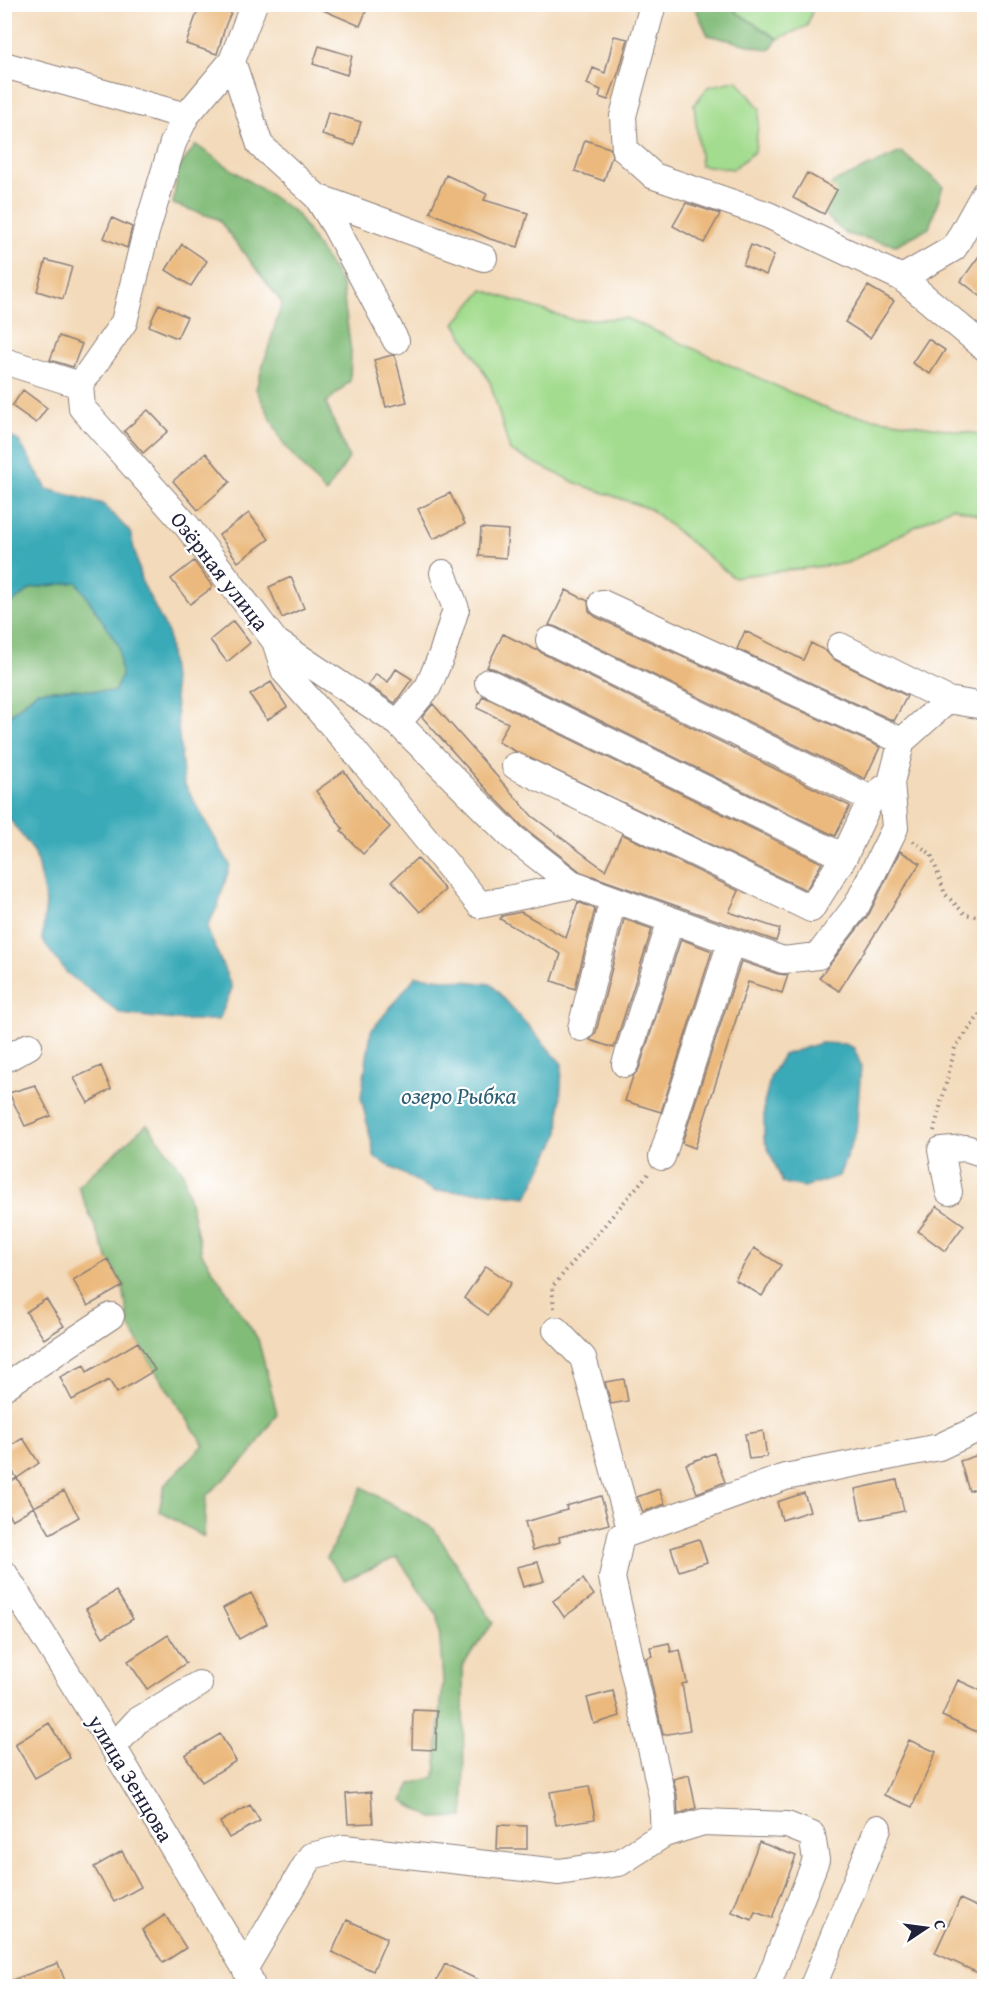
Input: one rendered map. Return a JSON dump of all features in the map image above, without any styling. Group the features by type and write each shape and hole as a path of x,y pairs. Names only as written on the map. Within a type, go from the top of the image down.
{"street":[{"path":"4,361 80,385 124,322 146,232 173,143 186,116 232,61 254,4"},
{"path":"653,4 623,116 625,150 654,177 768,215 902,278 984,347"},
{"path":"232,61 260,145 317,197 396,340"},
{"path":"4,65 186,116"},
{"path":"902,278 954,248 984,194"},
{"path":"317,197 484,258"},
{"name":"Озёрная улица","path":"80,385 82,408 187,526 275,641 398,723 512,837 574,885"},
{"path":"398,723 428,687 442,654 456,609 443,573"},
{"path":"602,603 902,741"},
{"path":"549,640 871,799"},
{"path":"275,641 285,672 351,747 480,905 574,885 783,960 818,956 857,905 895,828 891,782 902,741 948,700"},
{"path":"840,646 948,700 984,706"},
{"path":"488,682 844,857"},
{"path":"515,766 811,909 844,857 871,799 891,782"},
{"path":"581,1028 613,899"},
{"path":"625,1064 671,920"},
{"path":"662,1156 731,942"},
{"path":"4,1060 29,1046"},
{"path":"949,1192 941,1150 966,1148 984,1154"},
{"path":"4,1386 111,1316"},
{"path":"556,1330 583,1358 631,1533"},
{"path":"664,1834 662,1796 612,1578 621,1536 785,1477 939,1447 984,1426"},
{"name":"улица Зенцова","path":"4,1573 112,1747 248,1977"},
{"path":"112,1747 137,1721 199,1684"},
{"path":"248,1977 311,1856 344,1848 559,1872 619,1863 664,1834 703,1822 787,1825 813,1836 816,1860 767,1986"},
{"path":"813,1986 878,1828"}],"path":[{"path":"895,828 931,854 945,894 965,914 984,918"},
{"path":"932,1142 955,1048 984,1009"},
{"path":"556,1330 552,1287 662,1156"}],"green space":[{"path":"694,5 733,5 736,12 778,39 769,50 708,35"},
{"path":"733,5 814,5 807,26 778,39 736,12"},
{"path":"737,80 760,109 755,151 733,169 701,165 694,105 708,87"},
{"path":"196,145 296,213 342,284 351,352 350,381 326,403 349,458 326,493 284,445 256,389 282,303 218,219 173,204 178,169"},
{"path":"901,152 943,186 929,228 896,245 846,234 824,214 818,199 834,182"},
{"path":"483,290 573,320 626,318 834,412 984,435 984,517 952,507 847,563 733,577 650,509 576,483 510,451 490,382 455,323"},
{"path":"77,582 119,646 121,677 114,692 71,689 37,691 8,716 5,715 4,608 32,588"},
{"path":"147,1124 183,1172 202,1254 258,1339 277,1413 250,1455 206,1496 204,1537 159,1511 165,1484 204,1445 129,1326 123,1286 108,1259 78,1186"},
{"path":"362,1487 434,1529 493,1623 463,1665 464,1817 433,1818 402,1801 411,1784 435,1777 443,1681 438,1616 397,1557 345,1580 327,1558"}],"water":[{"path":"5,434 19,441 47,489 103,504 130,532 142,582 168,633 184,783 230,865 218,905 207,928 232,988 219,1020 176,1020 121,1014 67,973 42,940 46,903 35,853 5,813 5,715 9,716 37,691 71,689 114,692 121,677 119,646 77,582 32,588 5,608"},
{"name":"озеро Рыбка","path":"416,976 491,984 562,1064 559,1134 527,1197 485,1192 434,1191 375,1158 361,1097 371,1031"},
{"path":"820,1043 845,1044 854,1048 861,1065 856,1132 839,1176 804,1187 783,1183 764,1139 764,1104 771,1075 783,1055"}],"building":[{"path":"200,4 235,4 217,54 186,44"},
{"path":"309,4 369,4 360,26"},
{"path":"614,36 628,39 608,100 599,97 601,90 587,84 593,68 605,73"},
{"path":"319,46 352,56 347,75 313,64"},
{"path":"328,112 361,122 354,145 322,135"},
{"path":"585,140 610,148 612,155 604,181 575,171"},
{"path":"807,173 837,190 824,214 793,198"},
{"path":"446,175 487,194 484,200 528,213 518,247 490,239 430,212"},
{"path":"686,203 720,214 704,243 673,226"},
{"path":"112,218 132,227 127,248 104,238"},
{"path":"182,244 207,261 191,286 166,270"},
{"path":"751,245 774,255 766,275 743,265"},
{"path":"984,249 984,299 961,281"},
{"path":"46,260 72,267 63,299 37,291"},
{"path":"868,286 894,301 870,338 845,322"},
{"path":"159,304 187,317 177,338 149,326"},
{"path":"59,336 82,344 73,367 50,360"},
{"path":"928,339 945,350 930,374 912,363"},
{"path":"395,356 407,402 386,407 374,360"},
{"path":"23,390 47,408 36,423 12,406"},
{"path":"148,410 168,431 143,453 124,431"},
{"path":"206,453 230,482 198,510 173,481"},
{"path":"450,493 465,524 433,539 418,509"},
{"path":"249,513 269,539 238,562 219,535"},
{"path":"481,528 508,530 506,558 479,556"},
{"path":"194,561 213,587 190,604 171,579"},
{"path":"291,577 304,608 282,618 269,587"},
{"path":"566,590 588,601 589,611 596,617 880,747 865,779 549,625"},
{"path":"233,621 250,643 227,662 210,640"},
{"path":"745,631 803,660 811,643 826,651 833,659 907,696 894,721 737,649"},
{"path":"503,634 850,806 835,836 487,667"},
{"path":"396,669 412,679 395,703 368,685 376,674 388,682"},
{"path":"271,682 287,707 267,720 250,695"},
{"path":"483,696 822,863 806,890 517,752 498,742 508,723 477,708"},
{"path":"433,704 532,816 605,870 622,834 739,891 729,912 780,929 776,941 581,872 522,826 422,717"},
{"path":"344,771 370,807 390,827 363,854 341,831 343,829 316,791"},
{"path":"900,851 920,863 839,991 819,978 869,914"},
{"path":"417,858 445,890 420,912 392,881"},
{"path":"578,902 595,909 575,989 552,981 561,954 500,919 502,916 521,912 566,938"},
{"path":"624,919 652,929 614,1048 590,1040 596,1032"},
{"path":"681,939 712,951 661,1112 625,1101 633,1076 639,1069"},
{"path":"741,961 778,974 788,975 782,993 748,982 695,1148 682,1143"},
{"path":"101,1066 111,1089 88,1103 74,1078"},
{"path":"35,1085 51,1116 25,1126 9,1093"},
{"path":"937,1206 964,1225 945,1251 918,1231"},
{"path":"754,1248 781,1265 762,1296 735,1280"},
{"path":"108,1259 123,1286 88,1306 73,1280"},
{"path":"486,1266 511,1283 488,1315 464,1298"},
{"path":"46,1299 64,1326 44,1339 26,1312"},
{"path":"138,1342 155,1370 117,1393 109,1380 72,1400 60,1377 84,1365 87,1372"},
{"path":"624,1379 628,1401 611,1404 605,1382"},
{"path":"763,1431 767,1457 749,1459 745,1434"},
{"path":"23,1438 39,1463 17,1478 4,1459 4,1450"},
{"path":"714,1453 725,1482 697,1493 686,1464"},
{"path":"984,1453 984,1486 969,1491 960,1461"},
{"path":"17,1478 34,1507 12,1520 4,1507 4,1485"},
{"path":"897,1480 904,1511 862,1520 855,1489"},
{"path":"659,1489 665,1504 643,1512 637,1497"},
{"path":"64,1491 79,1517 50,1534 34,1507"},
{"path":"804,1493 810,1511 782,1520 777,1502"},
{"path":"601,1496 609,1524 559,1537 560,1542 533,1550 525,1522 567,1510 566,1506"},
{"path":"699,1539 707,1562 679,1571 671,1548"},
{"path":"538,1562 544,1581 523,1587 517,1567"},
{"path":"583,1579 594,1595 564,1617 553,1601"},
{"path":"116,1591 133,1619 103,1637 86,1609"},
{"path":"251,1593 267,1624 239,1639 223,1608"},
{"path":"168,1635 186,1663 147,1689 128,1661"},
{"path":"669,1643 671,1652 680,1650 687,1683 682,1684 690,1730 663,1735 646,1658 652,1656 650,1647"},
{"path":"958,1680 984,1692 984,1735 942,1716"},
{"path":"613,1691 620,1716 594,1724 587,1698"},
{"path":"413,1710 437,1711 436,1750 412,1749"},
{"path":"49,1723 70,1758 35,1778 15,1744"},
{"path":"220,1734 236,1761 202,1782 185,1755"},
{"path":"909,1740 936,1752 912,1807 884,1795"},
{"path":"689,1775 696,1808 678,1814 673,1779"},
{"path":"589,1786 595,1819 556,1825 550,1792"},
{"path":"371,1792 373,1823 348,1824 346,1794"},
{"path":"250,1805 260,1821 229,1838 220,1822"},
{"path":"498,1825 527,1826 527,1849 497,1849"},
{"path":"759,1842 796,1856 772,1918 755,1912 752,1920 732,1912"},
{"path":"122,1851 141,1887 114,1902 94,1867"},
{"path":"960,1899 984,1910 984,1963 980,1974 935,1953"},
{"path":"165,1915 186,1948 163,1963 142,1930"},
{"path":"347,1920 387,1938 373,1971 332,1952"},
{"path":"58,1963 67,1986 4,1986 4,1983"},
{"path":"445,1964 491,1986 434,1986"}]}
